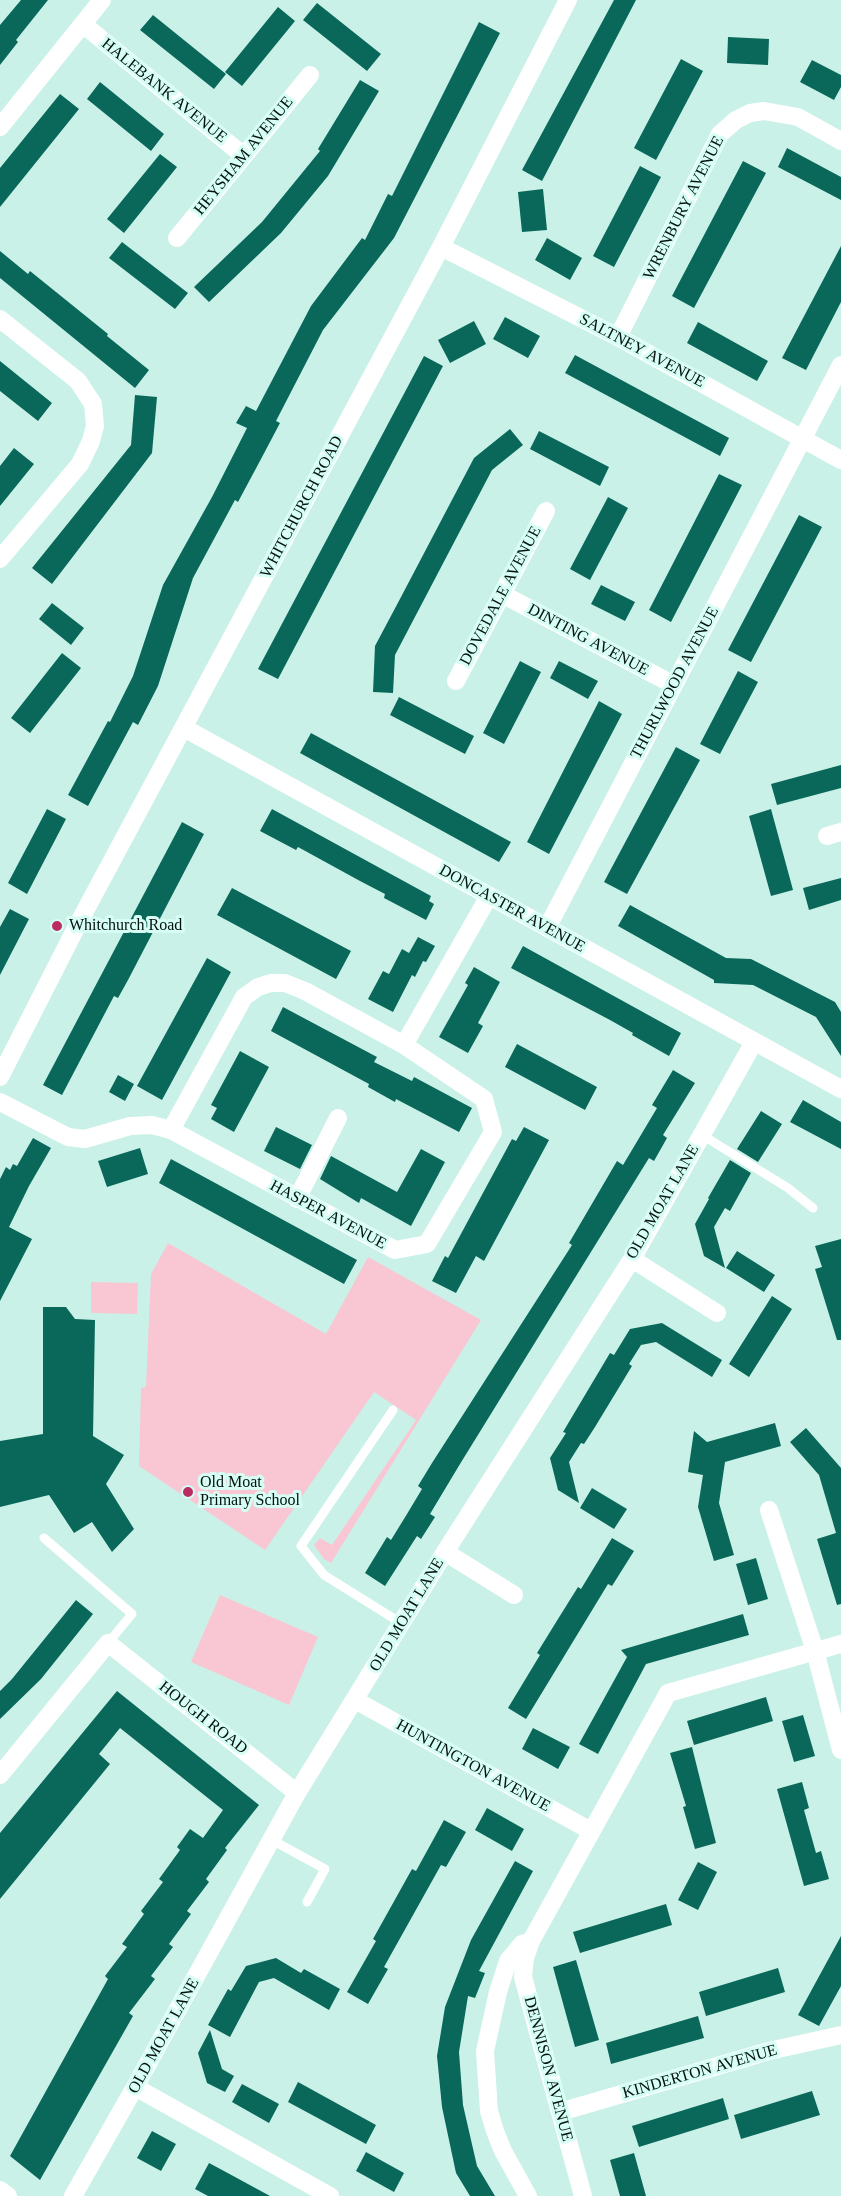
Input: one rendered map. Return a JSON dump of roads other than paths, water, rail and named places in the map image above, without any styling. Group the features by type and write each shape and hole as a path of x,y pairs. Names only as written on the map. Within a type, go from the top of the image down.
{"street":[{"path":"0,127 102,0"},
{"name":"WHITCHURCH ROAD","path":"0,1077 78,924 441,247 568,0"},
{"name":"HALEBANK AVENUE","path":"84,25 244,156"},
{"name":"HEYSHAM AVENUE","path":"177,238 310,75"},
{"name":"WRENBURY AVENUE","path":"618,337 720,134 743,116 764,111 798,117 841,141"},
{"name":"SALTNEY AVENUE","path":"441,247 618,337 841,460"},
{"path":"0,319 78,381 93,404 94,426 91,441 80,464 0,559"},
{"path":"802,439 841,365"},
{"name":"THURLWOOD AVENUE","path":"547,928 802,439"},
{"name":"DOVEDALE AVENUE","path":"456,681 546,511"},
{"name":"DINTING AVENUE","path":"502,594 674,686"},
{"name":"DONCASTER AVENUE","path":"184,728 841,1089"},
{"path":"404,1045 489,896"},
{"name":"HASPER AVENUE","path":"0,1102 68,1137 85,1138 130,1126 152,1125 171,1130 395,1250 427,1244 494,1132 484,1099 404,1045 305,991 285,983 271,983 258,987 244,997 171,1130"},
{"name":"OLD MOAT LANE","path":"73,2196 297,1793 445,1552 632,1259 754,1042"},
{"path":"297,1199 338,1118"},
{"path":"632,1259 717,1313"},
{"path":"769,1510 814,1651 841,1750"},
{"name":"OLD MOAT LANE","path":"445,1552 514,1595"},
{"path":"0,1775 108,1643"},
{"name":"HOUGH ROAD","path":"108,1643 297,1793"},
{"name":"DENNISON AVENUE","path":"583,2196 523,1977 525,1958 531,1941 668,1693 841,1644"},
{"name":"HUNTINGTON AVENUE","path":"355,1700 591,1831"},
{"name":"DENNISON AVENUE","path":"528,2196 503,2151 495,2131 489,2110 485,2051 498,1992 508,1961 522,1944 531,1941"},
{"name":"KINDERTON AVENUE","path":"560,2112 769,2051 841,2035"},
{"path":"135,2087 330,2196"},
{"path":"0,2190 8,2196"}],"lane":[{"path":"702,1135 788,1188 813,1208"},
{"path":"393,1410 300,1546 324,1575 401,1623"},
{"path":"44,1538 132,1614 108,1643"},
{"path":"272,1840 325,1869 307,1902"}],"place":[{"name":"Whitchurch Road","path":"57,926"},
{"name":"Old Moat Primary School","path":"188,1492"}]}
